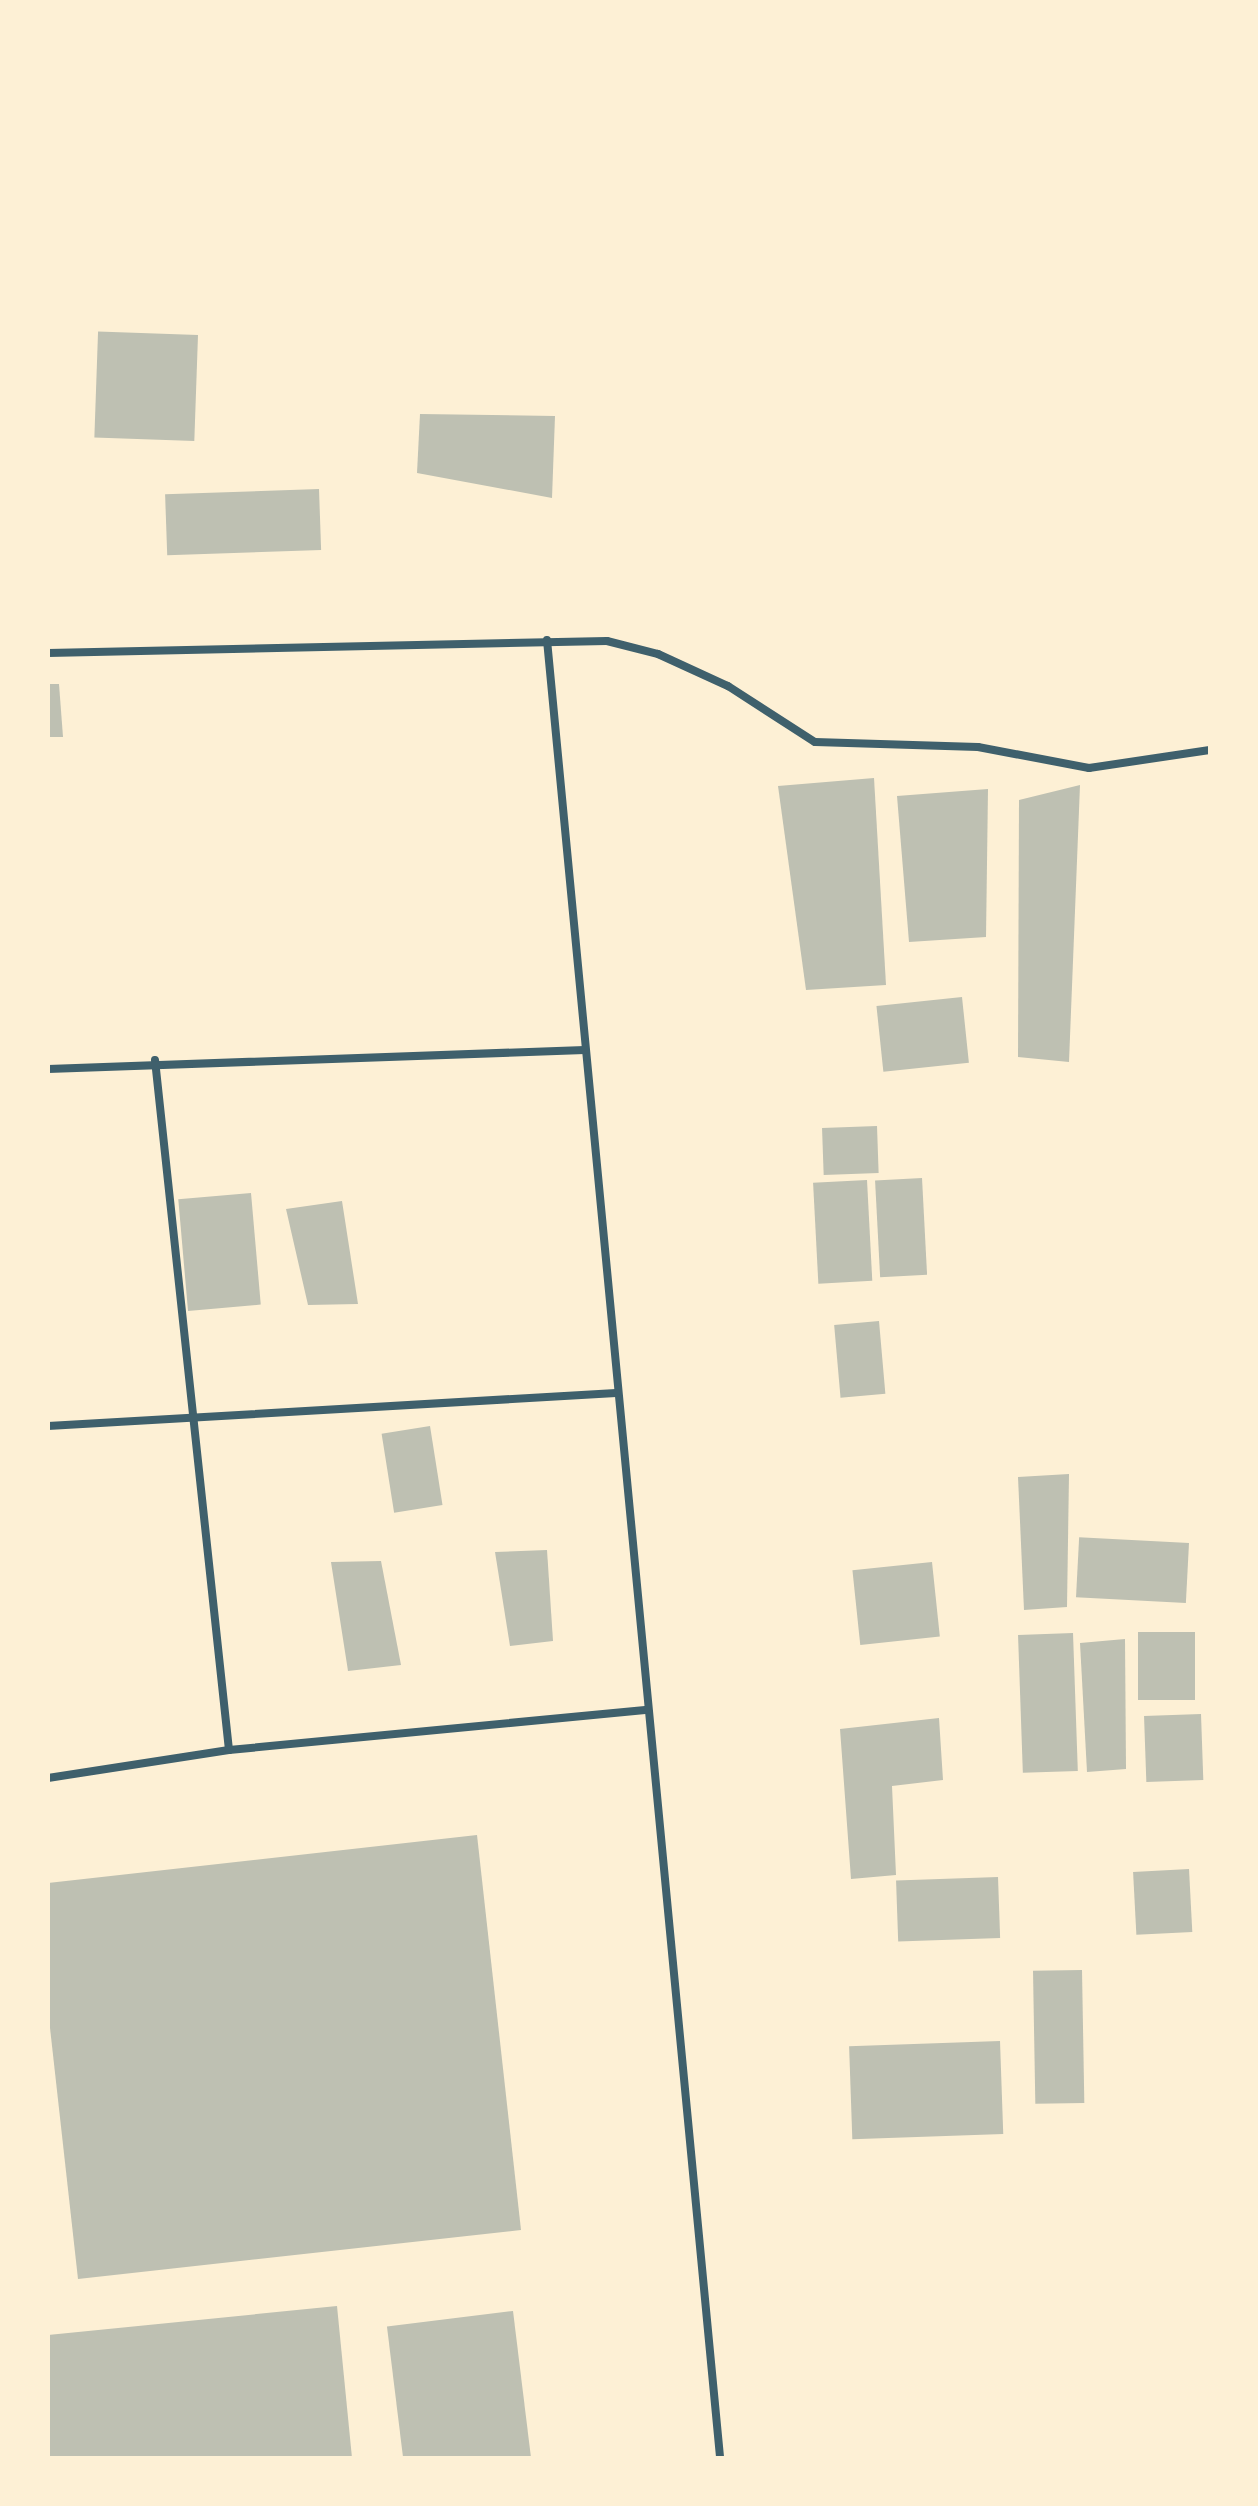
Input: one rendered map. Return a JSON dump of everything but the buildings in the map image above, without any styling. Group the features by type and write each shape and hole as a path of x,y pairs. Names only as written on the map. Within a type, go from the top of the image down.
{"street":[{"path":"547,640 645,1710 720,2458"},
{"path":"48,653 607,641 658,654 728,686 815,742 964,745 1089,768 1210,750"},
{"path":"48,1069 155,1060 585,1050"},
{"path":"155,1060 229,1750"},
{"path":"48,1426 195,1413 616,1393"},
{"path":"48,1778 229,1750 645,1710"}]}
